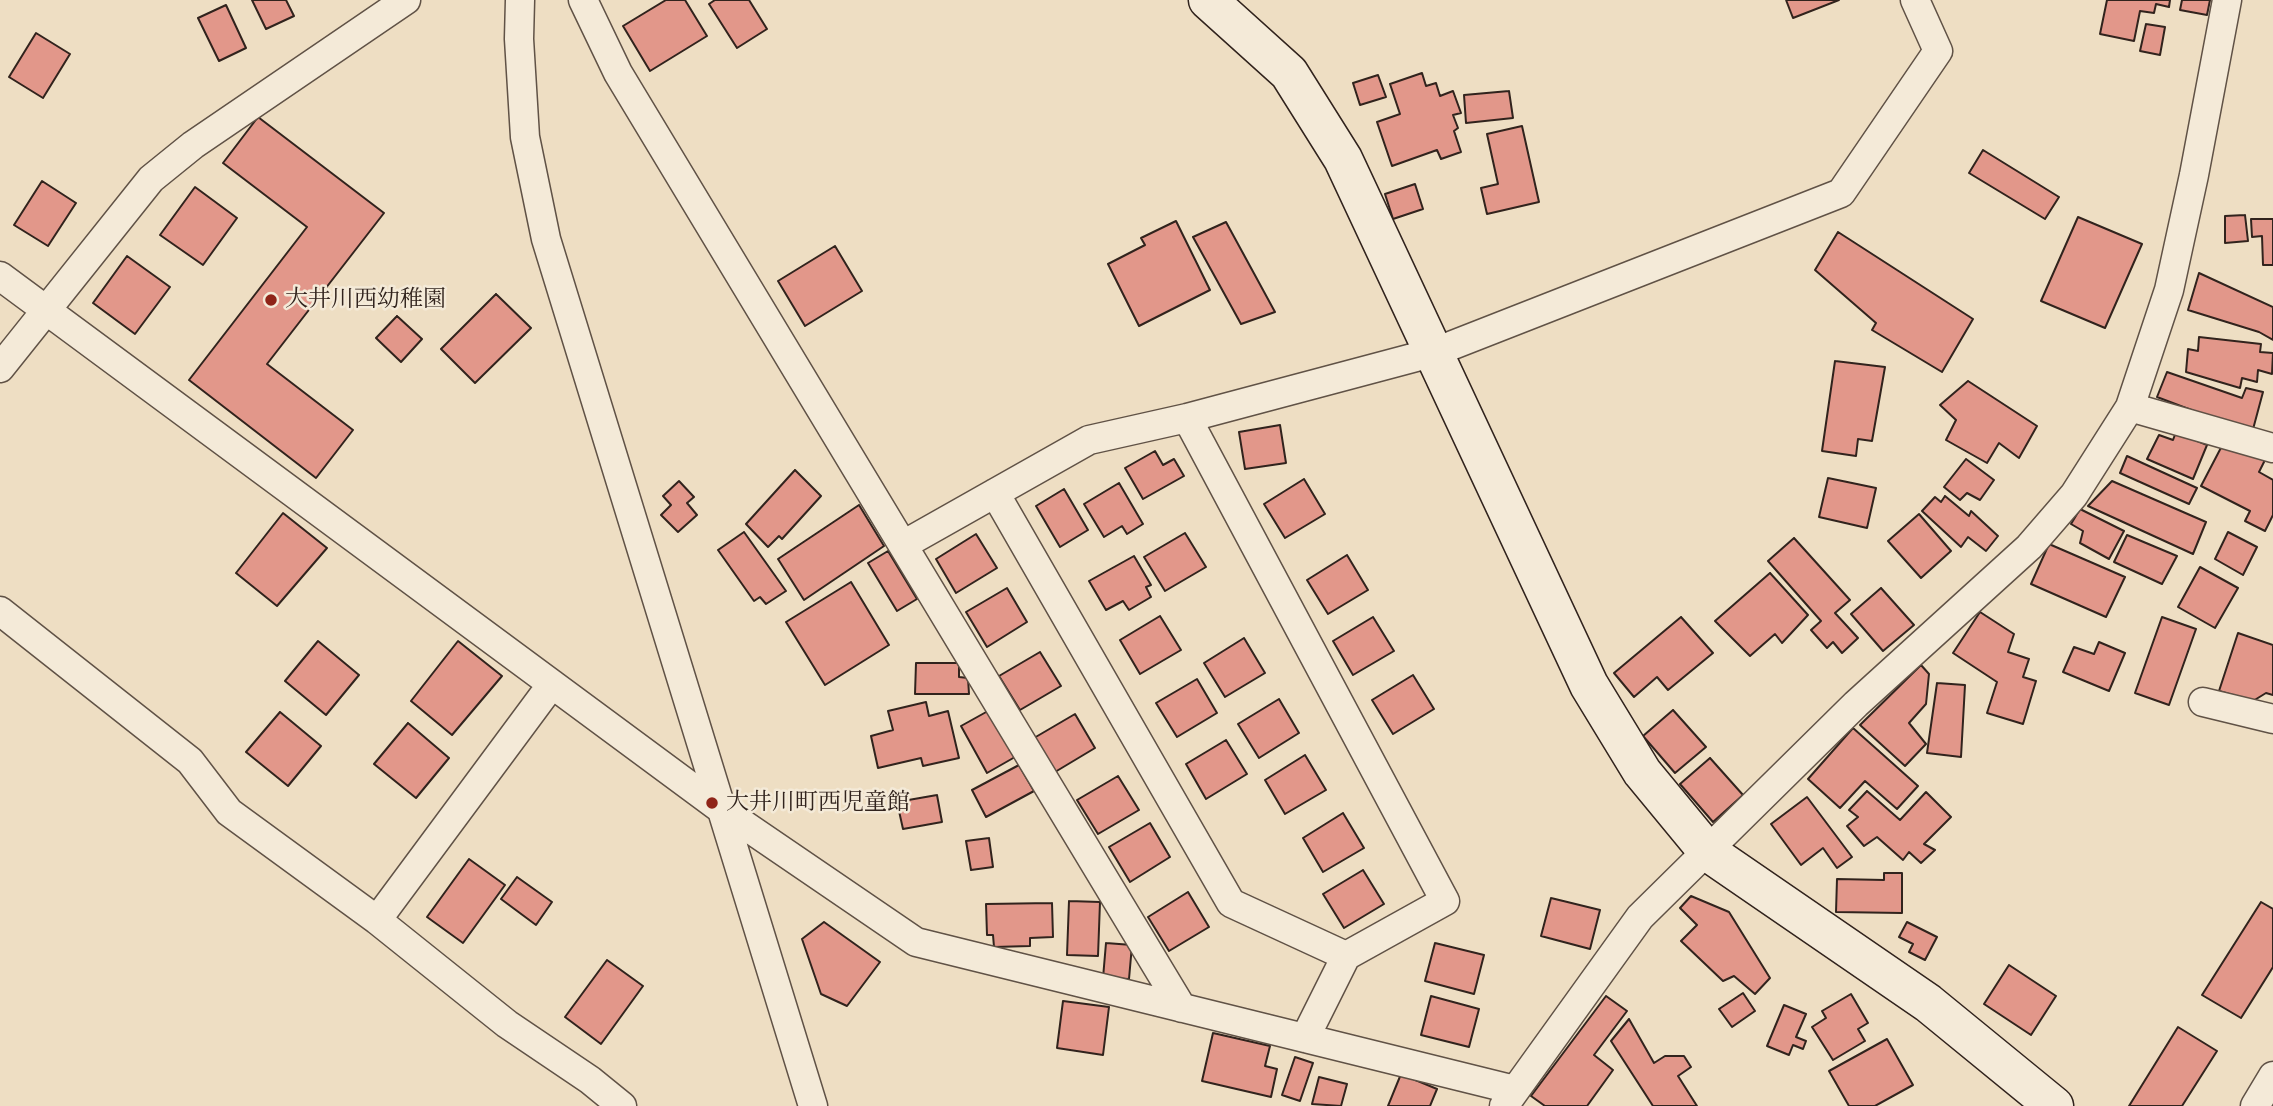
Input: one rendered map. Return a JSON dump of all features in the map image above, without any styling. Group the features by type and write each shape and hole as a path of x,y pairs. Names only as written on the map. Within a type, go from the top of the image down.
{"street":[{"path":"0,368 151,179 193,145 407,0"},
{"path":"520,0 519,39 525,137 546,239 813,1106"},
{"path":"583,0 618,73 1182,1008"},
{"path":"903,545 1089,440 1187,418 1435,352 1840,193 1938,51 1915,0"},
{"path":"0,276 721,810 916,942 1305,1038 1510,1098 1640,917 1856,704 2029,547 2074,495 2130,407 2169,290 2227,0"},
{"path":"1214,1 1289,73 1343,159 1589,685 1642,772 1708,852 1928,1003 2054,1106"},
{"path":"2130,407 2273,448"},
{"path":"1187,418 1445,901 1346,956 1305,1038"},
{"path":"995,493 1231,902 1346,956"},
{"path":"0,611 190,761 229,812 377,920 507,1024 590,1080 622,1106"},
{"path":"377,920 552,684"},
{"path":"2203,702 2273,719"},
{"path":"2255,1106 2273,1076"}],"building":[{"path":"252,0 286,0 294,16 266,29"},
{"path":"666,0 685,0 707,36 650,71 623,26"},
{"path":"715,0 749,0 767,29 737,48 709,4"},
{"path":"1786,0 1839,0 1793,18"},
{"path":"2107,0 2170,0 2169,7 2156,4 2154,13 2140,11 2134,41 2100,34"},
{"path":"2182,0 2210,0 2207,15 2180,10"},
{"path":"226,5 246,48 219,61 198,18"},
{"path":"2146,24 2165,27 2160,55 2140,51"},
{"path":"36,33 70,54 43,98 9,77"},
{"path":"1422,73 1426,86 1436,83 1440,96 1453,91 1461,113 1453,115 1458,128 1454,131 1461,152 1441,159 1437,150 1392,166 1377,122 1400,114 1390,84"},
{"path":"1378,75 1386,97 1360,105 1353,83"},
{"path":"1509,91 1513,118 1466,123 1464,95"},
{"path":"258,117 384,213 267,364 353,430 316,478 189,380 307,227 223,163"},
{"path":"1522,126 1539,202 1487,214 1481,188 1498,184 1487,134"},
{"path":"1983,150 2059,197 2045,219 1969,173"},
{"path":"42,181 76,203 48,246 14,225"},
{"path":"1415,184 1423,209 1393,219 1385,194"},
{"path":"195,187 237,218 203,265 160,235"},
{"path":"2245,215 2248,241 2225,243 2225,216"},
{"path":"2078,217 2142,244 2105,328 2041,301"},
{"path":"2251,219 2273,219 2273,265 2263,265 2262,236 2252,237"},
{"path":"1176,221 1210,290 1139,326 1108,264 1145,245 1141,238"},
{"path":"1226,222 1275,312 1241,324 1193,237"},
{"path":"1838,232 1973,319 1942,372 1872,330 1876,323 1815,270"},
{"path":"835,246 862,291 805,326 778,281"},
{"path":"127,256 170,287 135,334 93,303"},
{"path":"2199,273 2273,307 2273,340 2259,332 2188,310"},
{"path":"496,294 531,328 475,383 441,349"},
{"path":"397,316 422,339 401,362 376,338"},
{"path":"2199,337 2261,344 2260,352 2273,353 2272,374 2258,370 2257,382 2242,378 2240,388 2186,372 2188,349 2198,351"},
{"path":"1835,361 1885,367 1872,441 1858,439 1856,456 1822,451"},
{"path":"2167,372 2242,398 2246,388 2263,392 2252,433 2157,397"},
{"path":"1968,381 2037,426 2019,458 1999,443 1987,463 1946,440 1956,420 1940,405"},
{"path":"1280,425 1286,463 1245,469 1239,432"},
{"path":"2176,432 2207,445 2193,479 2147,459 2159,435 2173,440"},
{"path":"2225,440 2265,460 2259,472 2273,480 2273,515 2265,531 2245,521 2250,511 2201,486"},
{"path":"1155,451 1163,465 1174,459 1184,476 1143,499 1125,468"},
{"path":"2127,456 2197,488 2189,504 2120,473"},
{"path":"1966,459 1994,480 1980,500 1967,493 1960,500 1944,487"},
{"path":"795,470 821,496 782,539 779,536 768,547 746,524"},
{"path":"1828,478 1876,488 1867,528 1819,517"},
{"path":"1304,479 1325,514 1285,538 1264,504"},
{"path":"679,481 694,497 687,503 697,515 678,532 661,515 671,505 663,496"},
{"path":"2112,481 2206,522 2193,554 2088,506"},
{"path":"1119,483 1143,524 1127,534 1122,526 1104,537 1084,504"},
{"path":"1064,489 1088,530 1060,547 1036,506"},
{"path":"1945,496 1969,516 1971,511 1998,536 1986,551 1968,537 1961,547 1922,511 1935,497 1941,502"},
{"path":"859,505 884,546 804,600 778,559"},
{"path":"2080,509 2124,531 2109,559 2080,543 2083,531 2071,524"},
{"path":"283,513 327,548 277,606 236,573"},
{"path":"1919,514 1951,551 1921,578 1888,541"},
{"path":"744,532 786,591 766,604 760,597 754,601 718,550"},
{"path":"2228,532 2257,547 2243,575 2215,559"},
{"path":"1185,533 1206,567 1165,591 1144,557"},
{"path":"976,534 997,568 956,593 936,559"},
{"path":"2127,535 2177,556 2162,584 2114,562"},
{"path":"1794,538 1850,600 1835,613 1858,638 1842,653 1833,642 1827,648 1811,630 1821,621 1768,561"},
{"path":"2049,544 2125,577 2106,617 2031,584"},
{"path":"888,551 917,599 897,611 868,563"},
{"path":"1347,555 1368,590 1328,614 1307,580"},
{"path":"1134,556 1151,585 1146,587 1151,597 1129,610 1123,601 1106,610 1089,581"},
{"path":"2200,567 2238,588 2215,628 2178,607"},
{"path":"1770,573 1808,615 1782,643 1775,634 1750,656 1715,621"},
{"path":"851,582 889,645 825,685 786,622"},
{"path":"1007,588 1027,622 987,647 966,612"},
{"path":"1881,588 1914,625 1883,651 1851,614"},
{"path":"1980,612 2014,634 2008,652 2029,659 2023,677 2036,681 2023,724 1987,713 1997,682 1953,653"},
{"path":"1160,616 1181,650 1140,674 1120,640"},
{"path":"1373,617 1394,651 1353,675 1333,641"},
{"path":"1681,617 1713,653 1668,690 1657,677 1634,697 1614,673"},
{"path":"2162,617 2196,629 2169,705 2135,693"},
{"path":"2238,633 2273,645 2273,695 2266,693 2253,701 2219,691"},
{"path":"1244,638 1265,673 1225,697 1204,663"},
{"path":"318,641 359,675 326,715 285,681"},
{"path":"458,641 502,676 452,735 411,701"},
{"path":"2099,642 2125,653 2109,691 2063,672 2074,647 2094,654"},
{"path":"1040,652 1061,686 1020,710 999,676"},
{"path":"916,663 959,663 959,677 968,678 969,694 915,694"},
{"path":"1921,665 1929,674 1926,704 1909,723 1926,744 1905,766 1860,725"},
{"path":"1413,675 1434,709 1393,734 1372,700"},
{"path":"1197,679 1217,713 1177,737 1156,703"},
{"path":"1937,683 1965,685 1961,757 1927,753"},
{"path":"1279,699 1299,733 1259,758 1238,724"},
{"path":"926,702 929,716 948,711 959,758 923,766 921,758 878,768 871,736 893,730 888,711"},
{"path":"1673,710 1706,747 1675,773 1643,736"},
{"path":"988,711 1015,757 987,773 961,726"},
{"path":"280,712 321,746 288,786 246,752"},
{"path":"1075,714 1095,748 1055,772 1034,738"},
{"path":"408,723 449,758 416,798 374,764"},
{"path":"1853,728 1918,786 1897,809 1865,781 1840,808 1808,779"},
{"path":"1226,740 1247,774 1206,799 1186,764"},
{"path":"1305,755 1326,790 1285,814 1265,780"},
{"path":"1710,758 1743,795 1713,822 1680,784"},
{"path":"1019,765 1034,791 986,817 972,790"},
{"path":"1118,776 1139,810 1098,834 1077,800"},
{"path":"1867,791 1900,820 1926,792 1951,817 1924,844 1935,850 1921,863 1909,852 1903,860 1877,837 1864,846 1847,826 1858,817 1849,810"},
{"path":"937,795 942,822 903,829 897,802"},
{"path":"1807,797 1852,857 1837,868 1823,848 1801,865 1771,824"},
{"path":"1343,813 1364,848 1323,872 1303,838"},
{"path":"1150,823 1170,857 1130,882 1109,847"},
{"path":"989,838 993,867 971,870 966,841"},
{"path":"469,859 505,885 463,943 427,917"},
{"path":"1363,870 1384,904 1344,928 1323,894"},
{"path":"1884,873 1902,873 1902,913 1836,912 1837,879 1884,880"},
{"path":"517,877 552,902 536,925 501,899"},
{"path":"1188,892 1209,927 1169,951 1148,917"},
{"path":"1691,896 1729,912 1770,978 1755,994 1734,976 1723,981 1681,941 1697,925 1680,908"},
{"path":"1551,898 1600,910 1590,949 1541,936"},
{"path":"1069,901 1100,902 1098,956 1067,955"},
{"path":"2261,902 2273,909 2273,967 2241,1018 2202,995"},
{"path":"1052,903 1053,937 1030,938 1030,946 994,947 993,935 987,935 986,904"},
{"path":"824,922 880,962 847,1006 821,994 802,939"},
{"path":"1907,922 1937,937 1925,960 1909,952 1913,944 1899,937"},
{"path":"1106,943 1132,945 1129,979 1103,978"},
{"path":"1435,943 1484,955 1474,994 1425,981"},
{"path":"607,960 643,986 601,1044 565,1017"},
{"path":"2009,965 2056,996 2031,1035 1984,1004"},
{"path":"1743,993 1755,1011 1732,1027 1719,1009"},
{"path":"1851,994 1868,1023 1858,1029 1865,1041 1833,1060 1812,1027 1826,1018 1822,1011"},
{"path":"1431,996 1479,1009 1469,1047 1421,1035"},
{"path":"1606,996 1627,1011 1594,1055 1613,1070 1587,1106 1545,1106 1531,1096"},
{"path":"1063,1001 1109,1007 1103,1055 1057,1048"},
{"path":"1784,1005 1806,1014 1796,1037 1806,1041 1803,1049 1793,1045 1789,1055 1767,1046"},
{"path":"1629,1019 1654,1063 1665,1056 1684,1056 1691,1067 1678,1076 1697,1106 1653,1106 1611,1041"},
{"path":"2178,1027 2217,1051 2182,1106 2129,1106"},
{"path":"1213,1033 1270,1046 1265,1066 1277,1069 1271,1097 1202,1081"},
{"path":"1887,1039 1913,1085 1875,1106 1849,1106 1829,1071"},
{"path":"1295,1057 1313,1063 1300,1101 1282,1095"},
{"path":"1401,1074 1437,1089 1430,1106 1388,1106"},
{"path":"1319,1077 1347,1084 1341,1106 1312,1104"}],"place":[{"name":"大井川西幼稚園","path":"271,300"},
{"name":"大井川町西児童館","path":"712,803"}]}
